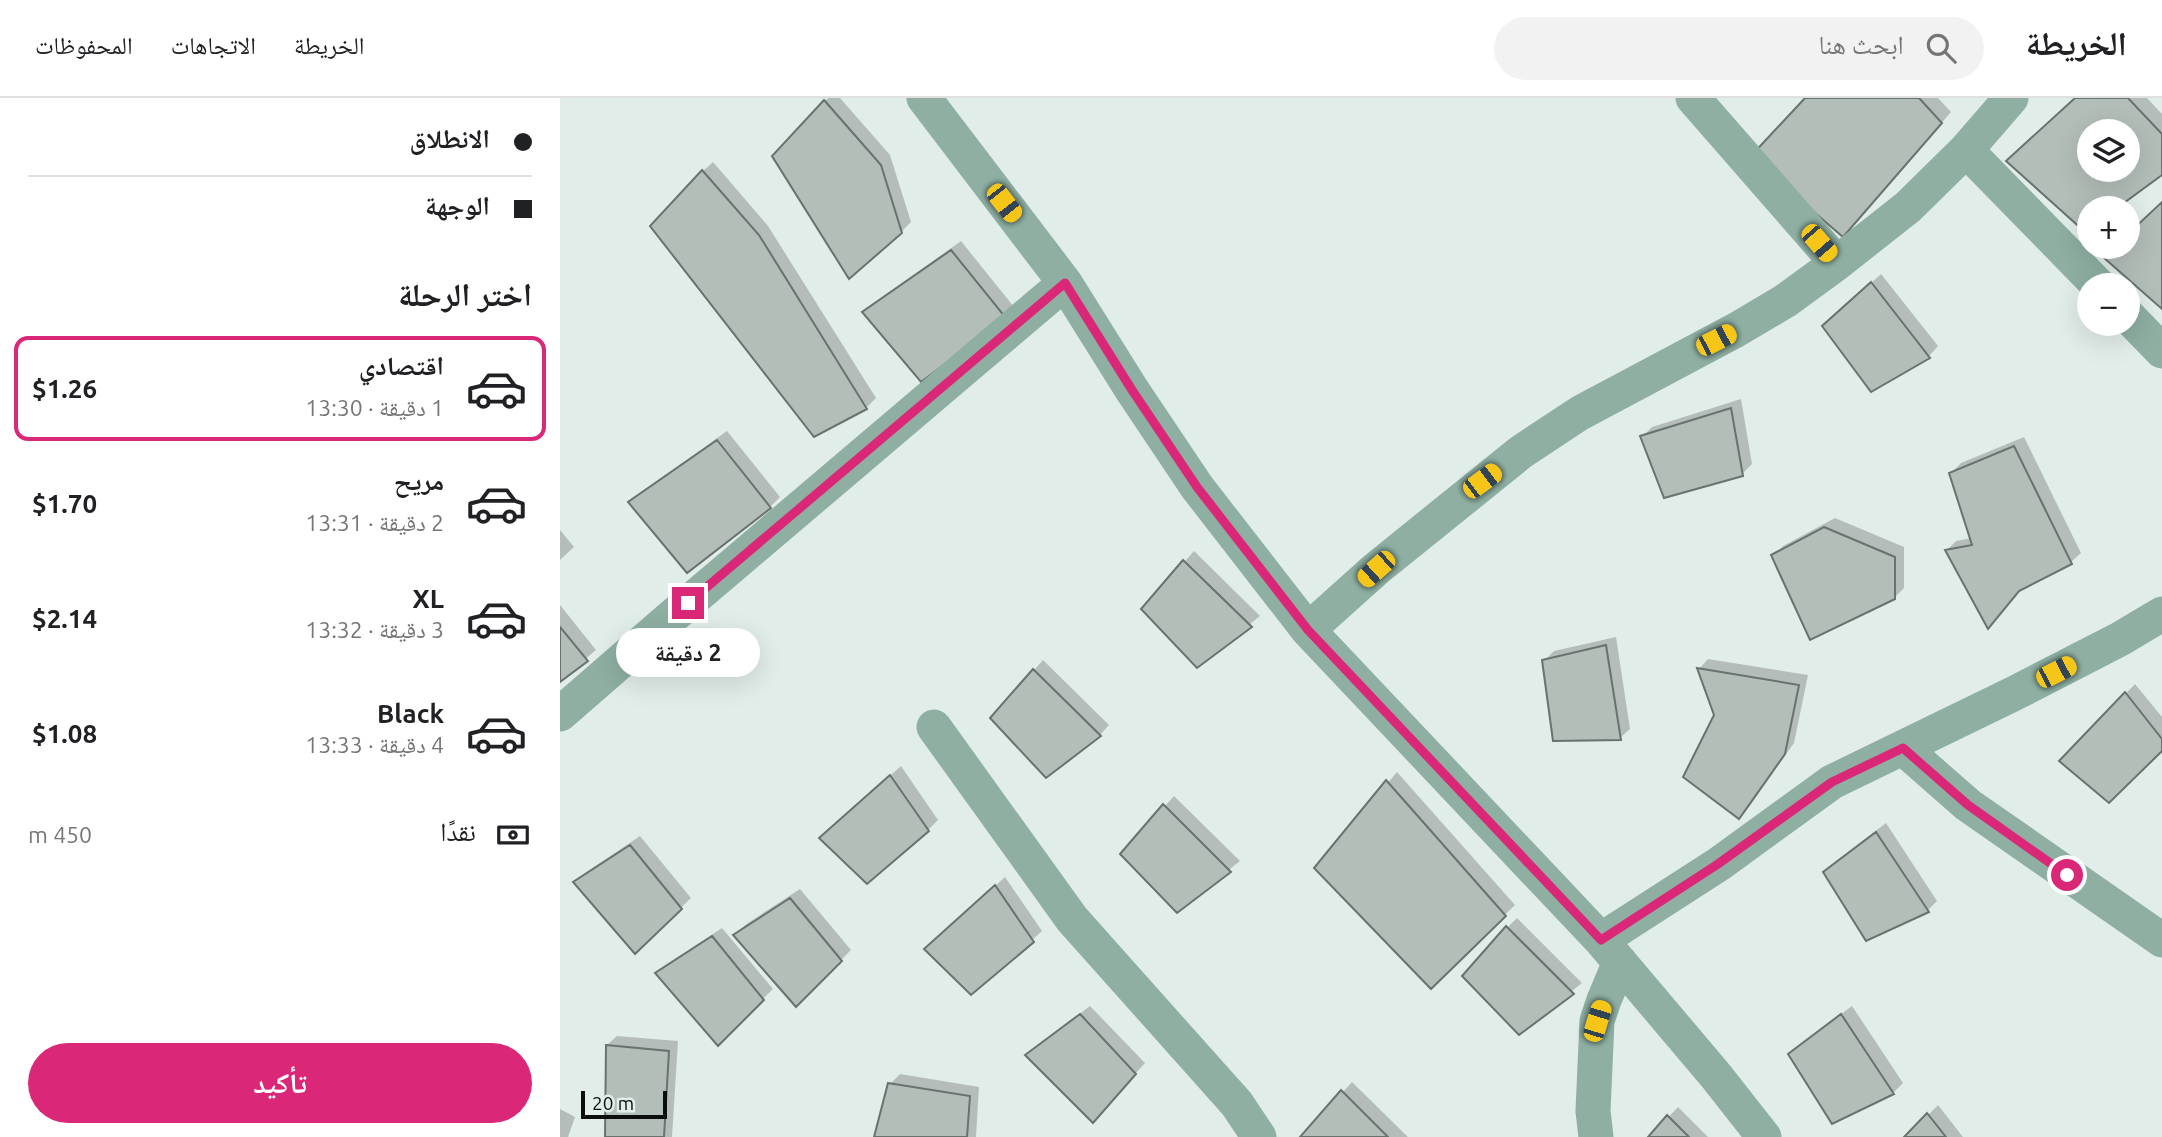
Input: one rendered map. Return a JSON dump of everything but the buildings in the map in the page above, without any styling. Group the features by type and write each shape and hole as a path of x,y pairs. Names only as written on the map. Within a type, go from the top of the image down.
{"street":[{"path":"924,98 1065,283 1197,487 1308,630 1610,951 1764,1137"},
{"path":"1693,98 1837,263"},
{"path":"1308,630 1376,569 1521,452 1580,413 1785,301 1837,263 1908,207 1966,150 2011,98"},
{"path":"1966,150 2086,273"},
{"path":"560,714 1065,283"},
{"path":"2140,328 2162,351"},
{"path":"1595,1137 1593,1111 1597,1021 1604,1000 1610,951 1718,864 1832,782 2025,688 2162,614"},
{"path":"934,727 1072,919 1237,1104 1259,1137"},
{"path":"1903,748 1968,805 2162,940"}],"route":[{"path":"688,603 1065,283 1197,487 1308,630 1601,940 1718,864 1832,782 1903,748 1968,805 2067,875"}]}
